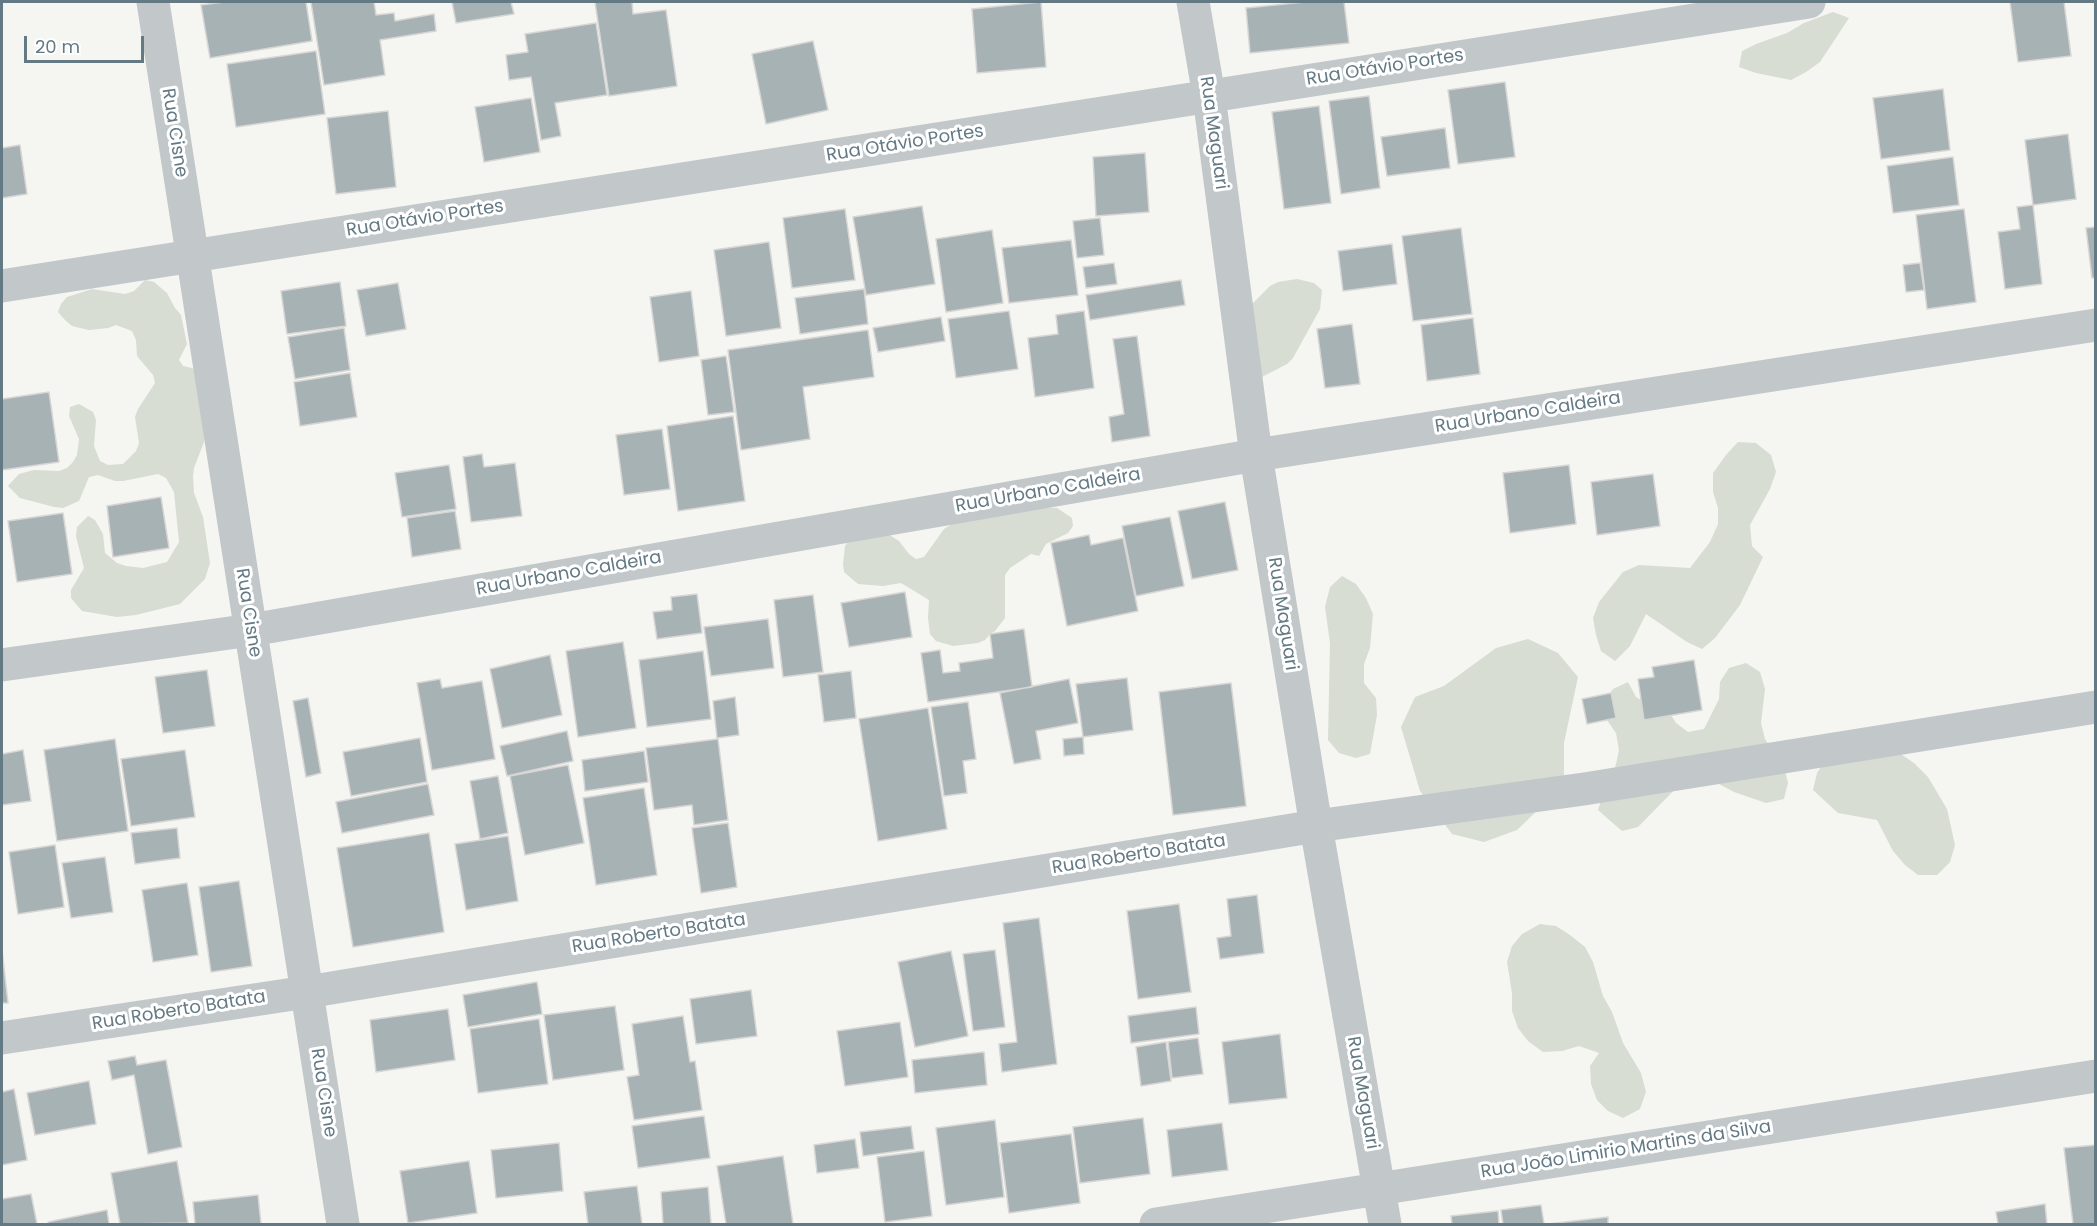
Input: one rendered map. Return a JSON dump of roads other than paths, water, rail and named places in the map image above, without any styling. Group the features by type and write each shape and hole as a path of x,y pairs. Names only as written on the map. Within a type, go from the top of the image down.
{"street":[{"name":"Rua Cisne","path":"153,2 343,1224"},
{"name":"Rua Maguari","path":"1193,2 1209,96 1256,455 1316,826 1385,1224"},
{"name":"Rua Otávio Portes","path":"2,286 1809,2"},
{"name":"Rua Urbano Caldeira","path":"2,665 251,630 1256,455 2096,325"},
{"name":"Rua Roberto Batata","path":"2,1038 307,992 1316,826 1584,789 2096,707"},
{"name":"Rua João Limirio Martins da Silva","path":"1156,1224 2096,1076"}]}
